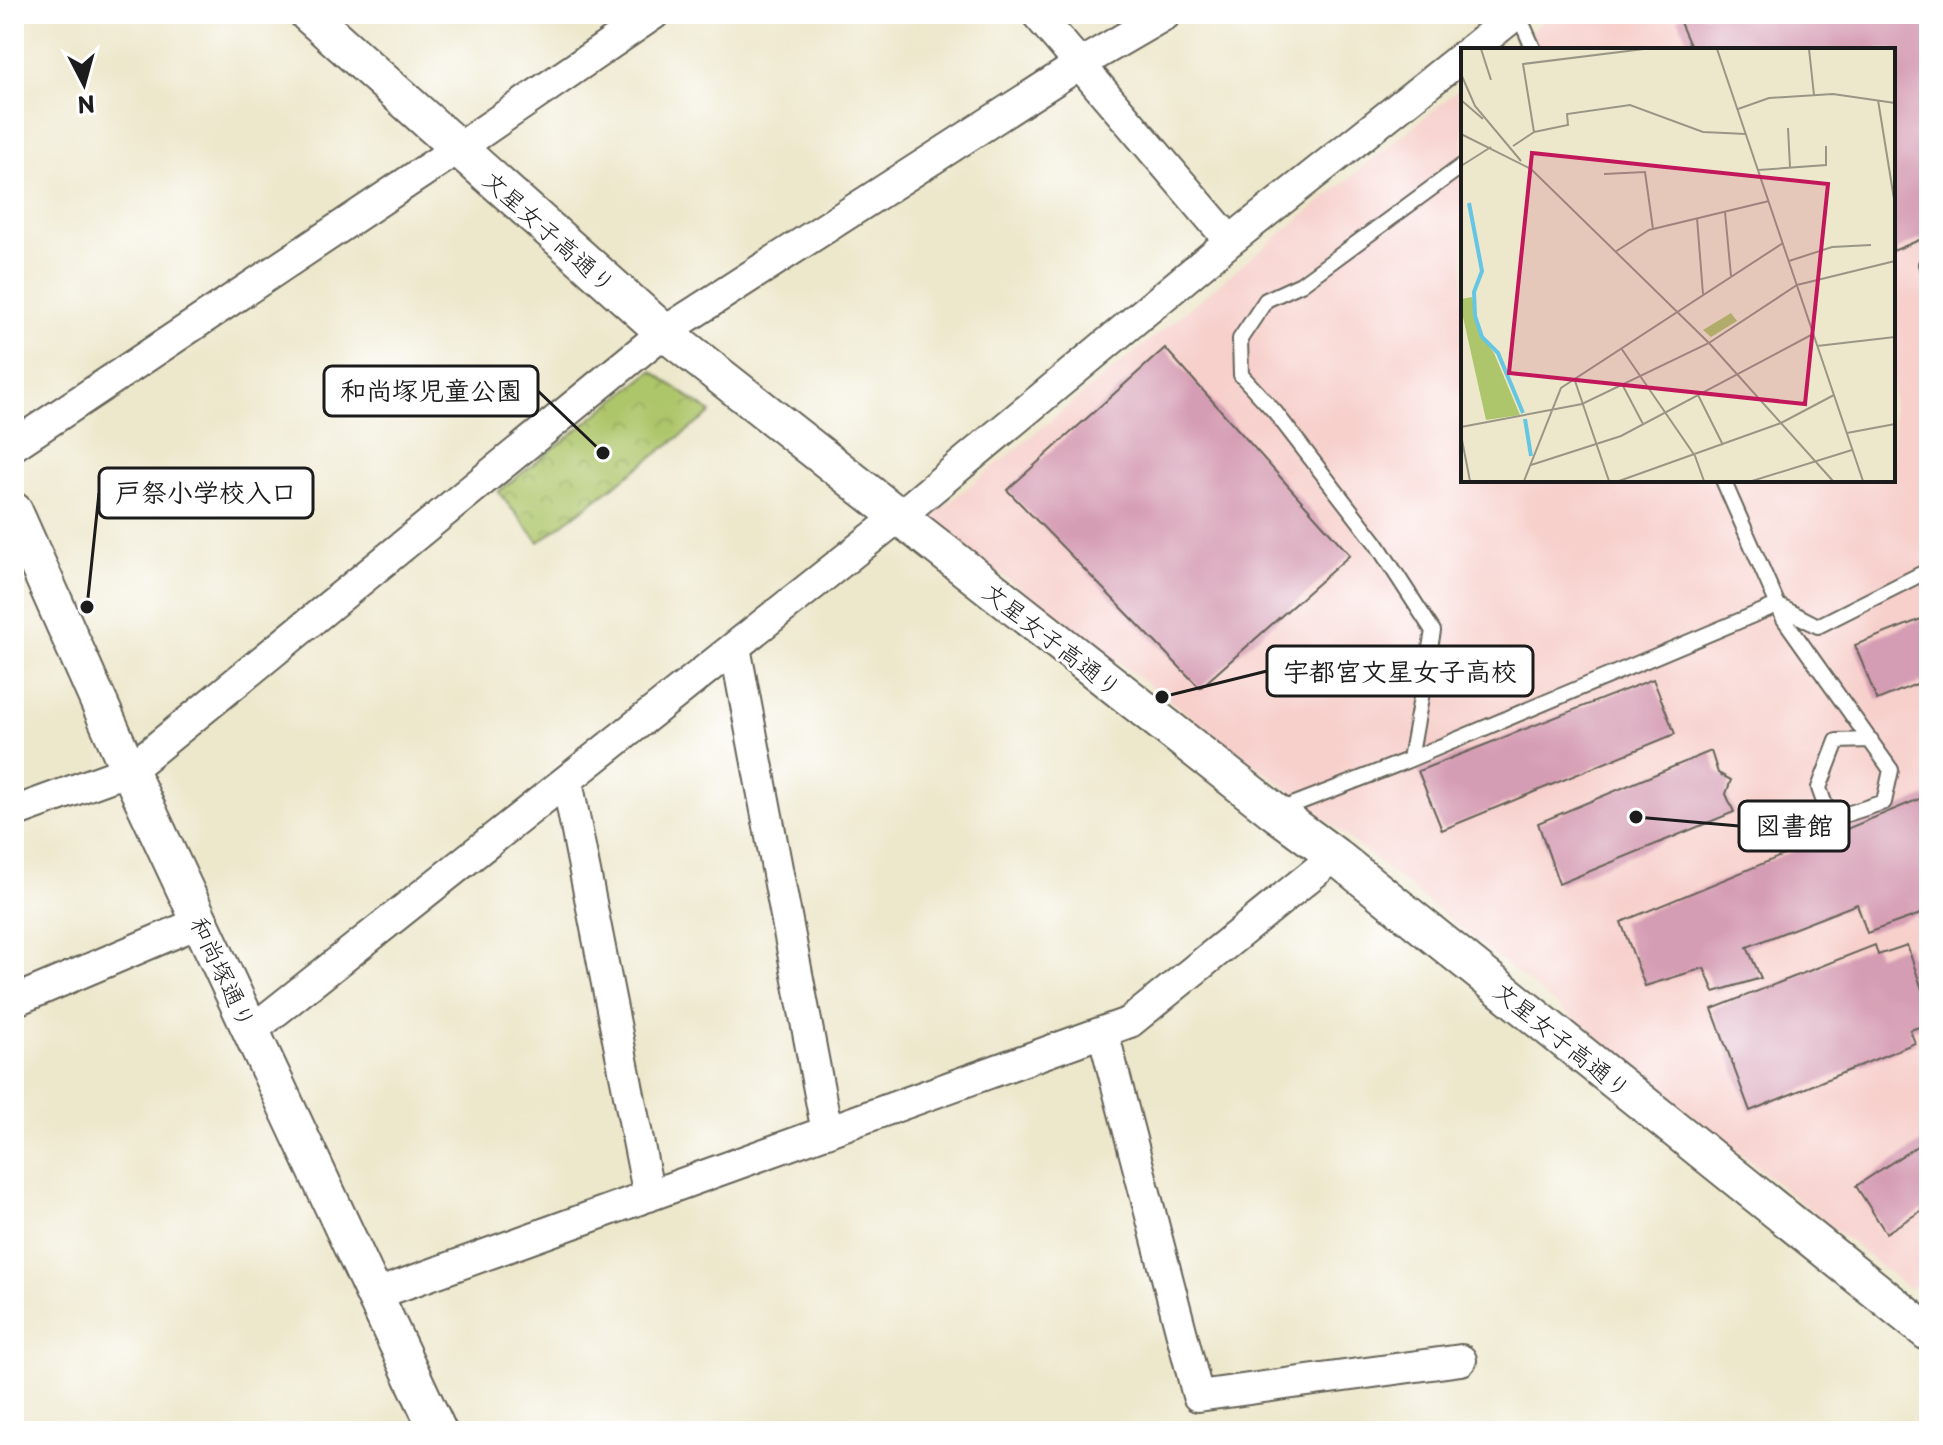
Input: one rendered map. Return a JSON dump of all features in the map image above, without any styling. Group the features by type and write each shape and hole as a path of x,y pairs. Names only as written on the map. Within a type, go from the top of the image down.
{"street":[{"name":"文星女子高通り","path":"308,14 664,332 897,518 1335,856 1929,1333"},
{"path":"14,445 654,14"},
{"path":"1037,14 1230,241"},
{"path":"14,812 129,770 664,332 1080,64 1166,14"},
{"path":"1474,48 1517,14"},
{"path":"251,1031 897,518 1230,241 1461,58"},
{"name":"和尚塚通り","path":"14,511 129,770 438,1431"},
{"path":"735,647 827,1132"},
{"path":"567,781 649,1196"},
{"path":"374,1295 1130,1022 1335,856"},
{"path":"14,1001 200,922"},
{"path":"1103,1032 1198,1396 1461,1360"}],"lane":[{"path":"1517,14 1533,48"},
{"path":"1410,759 1433,631 1376,543 1275,412 1241,375 1240,339 1266,300 1301,284 1461,166"},
{"path":"1724,482 1784,619 1871,740 1891,770 1884,802 1847,814 1826,808 1819,788 1837,741 1871,740"},
{"path":"1275,812 1410,759 1777,605 1818,626 1929,570"}],"shaded area":[{"path":"1552,14 1929,14 1929,1276 1909,1289 1285,787 928,520 1461,88 1461,482 1895,482 1895,48 1510,48"}],"green space":[{"path":"652,371 711,413 539,542 498,492"}],"building":[{"path":"1687,14 1929,14 1929,236 1895,250 1895,48 1691,48 1678,18"},
{"path":"1165,348 1350,555 1200,688 1007,490"},
{"path":"1929,616 1929,679 1877,700 1855,645"},
{"path":"1653,679 1675,734 1442,830 1418,771"},
{"path":"1711,751 1718,773 1731,780 1726,794 1734,812 1559,884 1538,823"},
{"path":"1929,795 1929,911 1867,933 1857,904 1747,947 1761,978 1714,992 1704,968 1645,986 1621,922"},
{"path":"1875,945 1878,955 1907,945 1929,1010 1929,1024 1910,1030 1915,1043 1750,1111 1712,1009"},
{"path":"1929,1138 1929,1206 1886,1233 1856,1186"}],"place":[{"name":"和尚塚児童公園","path":"603,453"},
{"name":"戸祭小学校入口","path":"87,607"},
{"name":"宇都宮文星女子高校","path":"1162,697"},
{"name":"図書館","path":"1636,817"}]}
